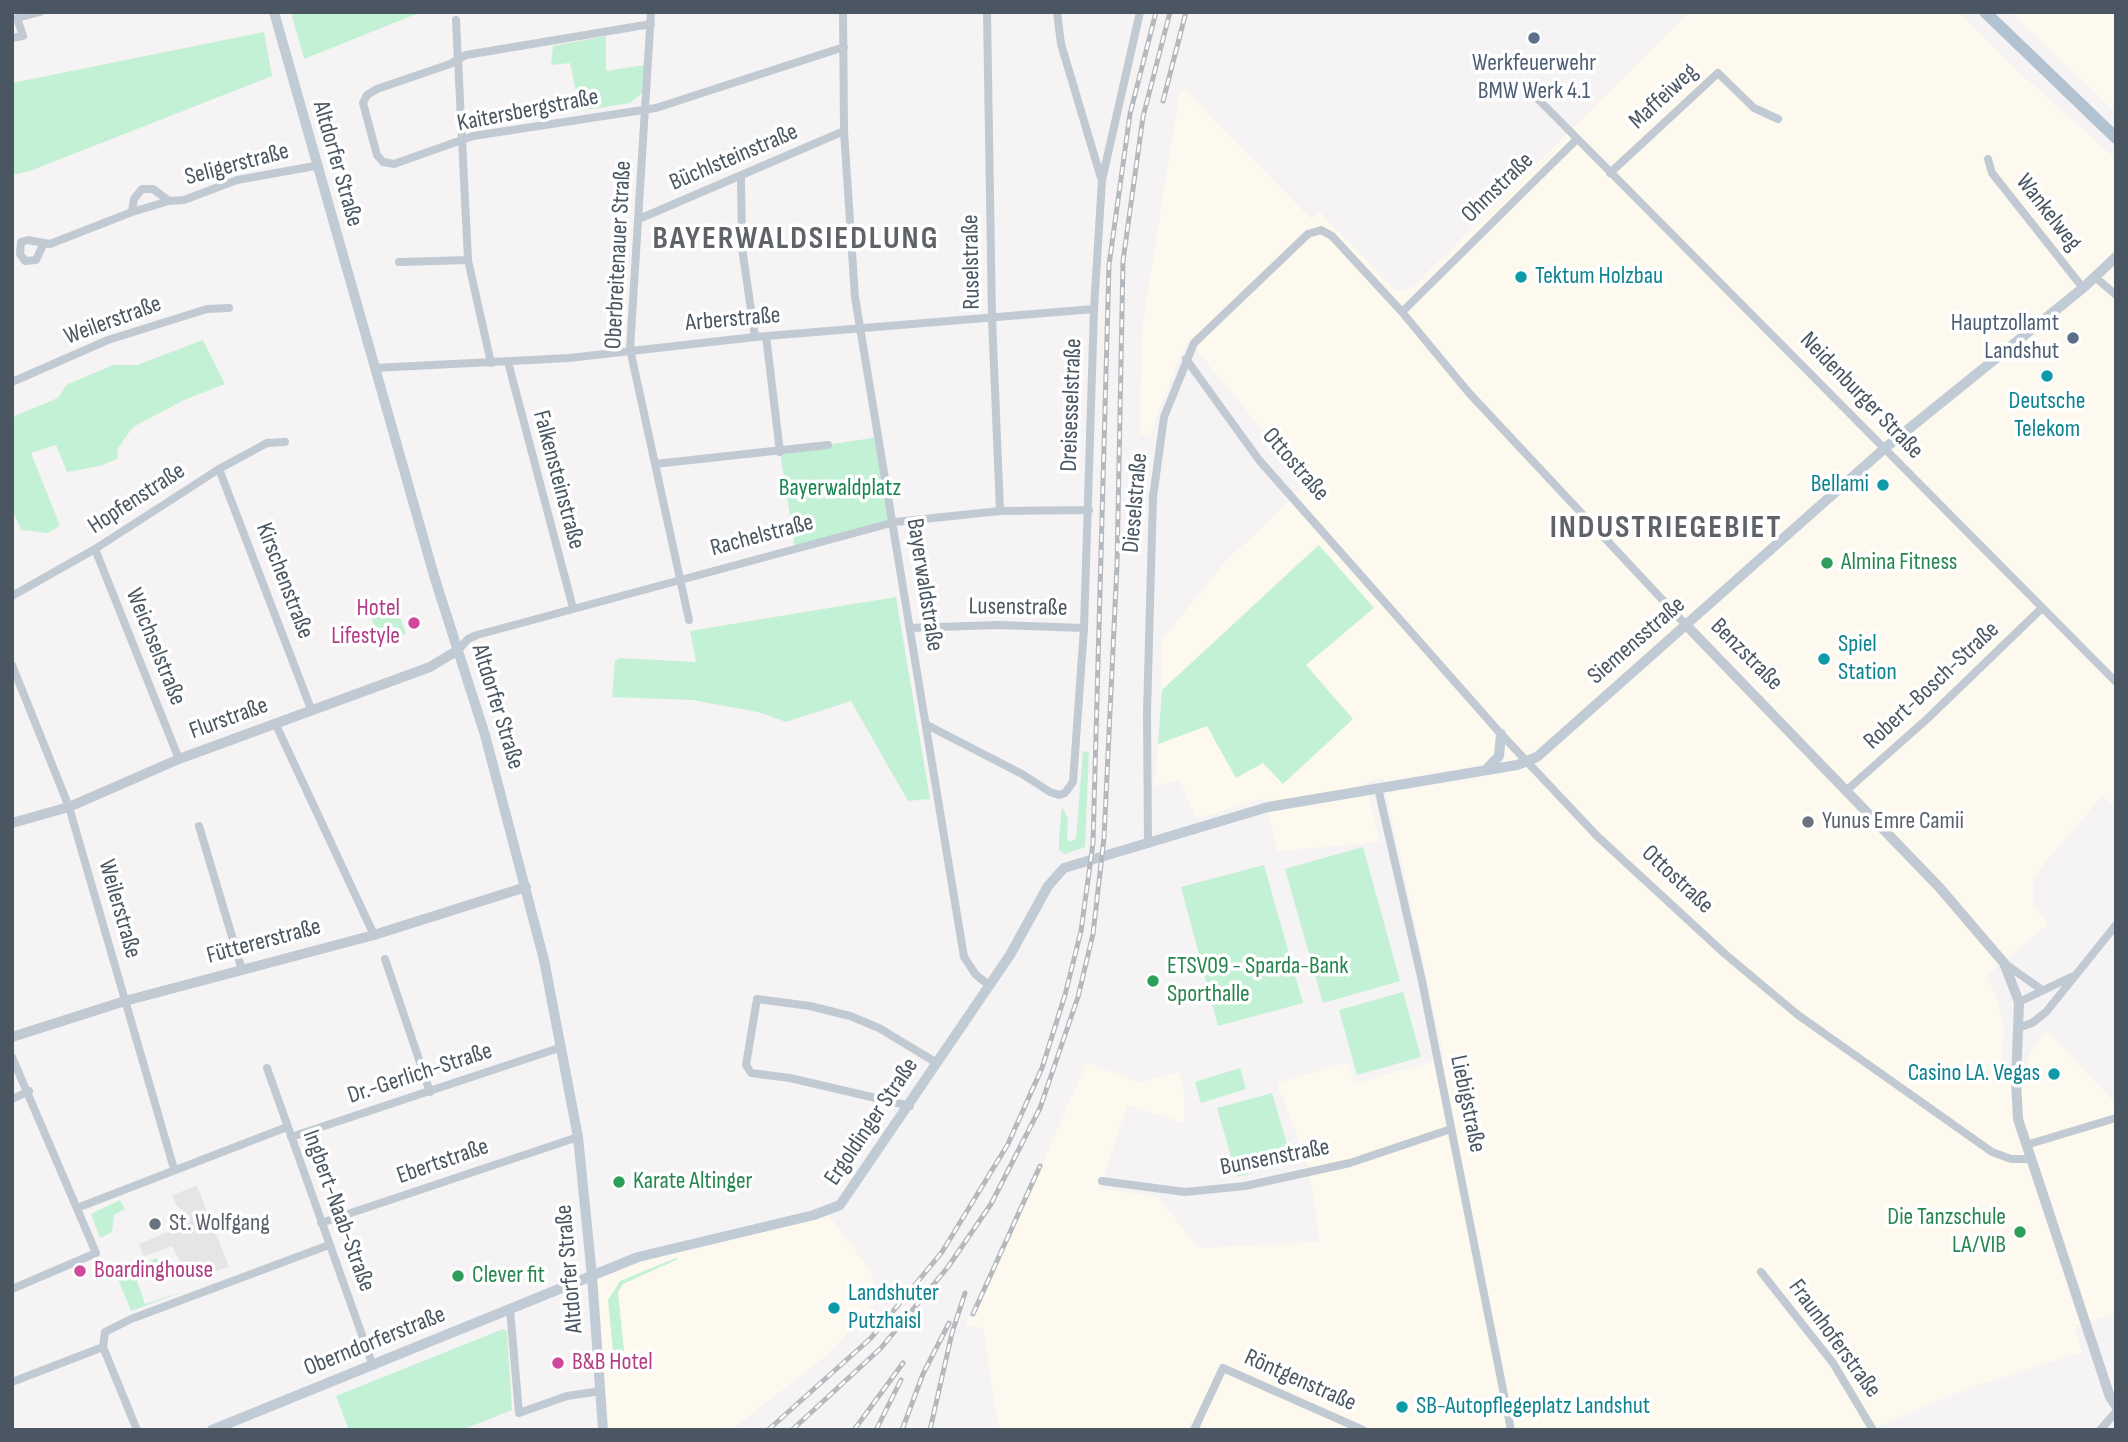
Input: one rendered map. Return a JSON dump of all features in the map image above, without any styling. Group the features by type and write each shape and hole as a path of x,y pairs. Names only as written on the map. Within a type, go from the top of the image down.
{"main road":[{"name":"Altdorfer Straße","path":"274,12 315,166 526,887 562,1047 578,1137 592,1276 603,1430"},
{"path":"1985,12 2116,138"},
{"name":"Siemensstraße","path":"1088,859 1148,844 1268,807 1486,770 1527,762 1538,757 1885,448 2083,288 2116,257"},
{"path":"1486,770 1499,756 1500,734"},
{"name":"Ergoldinger Straße","path":"592,1276 639,1257 834,1209 848,1198 1030,922 1053,879 1064,868 1088,859"},
{"name":"Oberndorferstraße","path":"212,1430 592,1276"}],"street":[{"path":"12,38 23,36 16,15 40,12"},
{"name":"Oberbreitenauer Straße","path":"651,12 630,349 689,620"},
{"name":"Bayerwaldstraße","path":"843,12 845,131 852,263 861,330 895,522 964,957 976,975 989,985"},
{"name":"Ruselstraße","path":"987,12 992,318 1000,511"},
{"path":"1057,12 1061,44 1102,180"},
{"name":"Dreisesselstraße","path":"927,725 1059,795 1065,793 1075,775 1084,628 1094,309 1102,180 1140,12"},
{"path":"456,20 468,260 491,363"},
{"path":"459,60 466,55 651,24"},
{"name":"Kaitersbergstraße","path":"459,60 367,95 363,103 377,155 383,162 394,164 462,140 646,109 844,47"},
{"name":"Maffeiweg","path":"1610,173 1718,73 1754,108 1777,119"},
{"path":"1532,93 1577,139"},
{"name":"Büchlsteinstraße","path":"639,219 845,131"},
{"name":"Neidenburger Straße","path":"1577,139 2116,682"},
{"name":"Ohmstraße","path":"1402,312 1577,139"},
{"name":"Wankelweg","path":"1988,159 1992,173 2083,288"},
{"name":"Seligerstraße","path":"43,245 132,212 201,195 237,180 315,166"},
{"path":"741,177 742,248 755,337"},
{"name":"Seligerstraße","path":"132,212 134,199 142,188 153,189 169,201"},
{"name":"Benzstraße","path":"1321,230 1332,236 1402,312 1469,393 1687,626 1939,887 2004,963 2020,1002 2016,1101 2030,1159"},
{"name":"Dieselstraße","path":"1148,844 1147,713 1153,497 1164,417 1185,359 1194,343 1308,234 1321,230"},
{"path":"399,262 468,260"},
{"path":"2095,276 2116,295"},
{"name":"Weilerstraße","path":"12,382 108,340 207,309 229,307"},
{"name":"Arberstraße","path":"375,368 569,358 755,337 1094,309"},
{"path":"766,336 780,452"},
{"name":"Ottostraße","path":"1185,359 1259,460 1500,734 1597,836 1725,954 1798,1015 1992,1152 2011,1159 2030,1159"},
{"name":"Falkensteinstraße","path":"508,362 573,608"},
{"name":"Hopfenstraße","path":"12,596 95,549 219,469 267,443 285,442"},
{"path":"654,464 828,445"},
{"name":"Kirschenstraße","path":"219,469 311,709"},
{"name":"Rachelstraße","path":"458,650 468,639 477,635 895,522 1000,511 1088,510"},
{"name":"Weichselstraße","path":"95,549 179,759"},
{"name":"Robert-Bosch-Straße","path":"1847,790 1927,719 2042,608"},
{"name":"Lusenstraße","path":"910,628 998,625 1084,628"},
{"name":"Flurstraße","path":"12,823 69,807 179,759 430,667 458,650"},
{"name":"Weilerstraße","path":"12,665 69,807 174,1169"},
{"path":"276,725 374,935"},
{"name":"Liebigstraße","path":"1378,788 1420,969 1485,1283 1511,1430"},
{"path":"199,826 243,970"},
{"name":"Füttererstraße","path":"12,1037 125,1001 374,935 526,887"},
{"path":"2021,1027 2039,1018 2116,925"},
{"path":"385,960 430,1092"},
{"path":"2004,963 2042,990"},
{"path":"2020,1002 2071,977"},
{"path":"909,1106 790,1078 751,1073 746,1065 758,998 850,1016 879,1028 937,1063"},
{"name":"Dr.-Gerlich-Straße","path":"290,1137 562,1047"},
{"path":"12,1057 29,1091 95,1250 94,1255 13,1289"},
{"name":"Ingbert-Naab-Straße","path":"267,1068 373,1366"},
{"path":"12,1098 29,1091"},
{"path":"2026,1145 2116,1118"},
{"path":"76,1208 287,1126"},
{"name":"Bunsenstraße","path":"1102,1181 1185,1192 1235,1188 1350,1163 1451,1129"},
{"name":"Ebertstraße","path":"321,1223 578,1137"},
{"path":"2030,1159 2110,1397 2116,1406"},
{"path":"137,1430 103,1347 105,1332 116,1325 329,1245"},
{"name":"Fraunhoferstraße","path":"1760,1272 1833,1363 1874,1430"},
{"path":"510,1310 519,1413 567,1396 601,1391"},
{"path":"12,1382 103,1347"},
{"name":"Röntgenstraße","path":"1194,1430 1223,1368 1363,1430"},
{"path":"2100,1430 2116,1412"}],"shaded area":[{"path":"1689,12 1959,12 2010,64 2116,159 2116,807 2102,796 2033,877 2033,905 2048,924 1987,976 1997,998 2004,1030 2001,1066 2025,1070 2030,1053 2047,1030 2116,1104 2116,1314 2075,1325 2082,1352 1967,1389 1869,1430 1212,1430 1190,1421 1186,1430 999,1430 983,1329 965,1325 1005,1248 1087,1062 1139,1083 1179,1072 1185,1100 1184,1123 1127,1105 1100,1188 1158,1197 1198,1248 1320,1242 1308,1165 1277,1083 1347,1062 1354,1084 1444,1058 1383,777 1366,783 1380,842 1277,851 1264,798 1197,819 1180,781 1154,786 1158,744 1207,726 1236,778 1263,763 1283,783 1305,665 1318,545 1162,690 1161,641 1224,563 1307,484 1189,341 1178,361 1150,435 1139,434 1143,320 1180,92 1185,90 1311,219 1320,212 1395,290 1401,291 1414,286"},
{"path":"2010,12 2116,12 2116,113"},
{"path":"197,1186 229,1267 188,1279 172,1246 144,1256 139,1244 182,1226 184,1211 177,1206 172,1195"},
{"path":"827,1212 871,1272 877,1301 827,1355 731,1430 603,1430 592,1278 704,1243"}],"green space":[{"path":"291,12 421,12 304,59"},
{"path":"264,32 272,76 30,171 12,175 12,83"},
{"path":"606,36 606,71 645,65 642,93 630,103 580,111 570,63 551,65 553,46"},
{"path":"203,340 225,384 184,400 133,427 118,448 117,459 100,466 67,472 56,445 31,453 60,526 48,533 21,530 12,509 12,417 58,398 66,385 113,365 137,365"},
{"name":"Bayerwaldplatz","path":"879,437 895,522 795,547 780,452"},
{"path":"1319,545 1374,608 1306,665 1353,719 1283,784 1263,763 1236,778 1207,726 1158,744 1162,690"},
{"path":"896,597 930,799 908,801 851,701 786,722 758,712 692,700 612,697 615,661 619,658 696,662 690,631"},
{"path":"395,602 406,634 379,642 369,611"},
{"path":"1083,751 1089,752 1085,847 1065,854 1059,850 1062,807 1068,819 1067,838 1070,842 1076,839"},
{"path":"1363,847 1400,981 1323,1003 1285,869"},
{"path":"1264,865 1303,1003 1218,1026 1181,887"},
{"path":"1403,992 1421,1057 1357,1075 1339,1010"},
{"path":"1240,1068 1246,1089 1201,1103 1195,1082"},
{"path":"1272,1093 1292,1161 1237,1177 1217,1108"},
{"path":"120,1200 125,1209 114,1215 112,1232 100,1238 91,1214"},
{"path":"157,1258 162,1270 137,1281 145,1304 185,1291 131,1311 116,1274"},
{"path":"678,1259 623,1284 618,1292 624,1351 613,1351 608,1300 620,1281"},
{"path":"503,1329 507,1332 512,1410 462,1430 349,1430 336,1396"}],"railway":[{"path":"768,1430 871,1338 942,1252 1008,1144 1042,1068 1065,995 1081,931 1093,843 1109,265 1130,114 1156,12"},
{"path":"792,1430 881,1348 948,1267 991,1204 1040,1108 1078,997 1093,934 1104,838 1117,565 1123,261 1143,117 1170,12"},
{"path":"1163,101 1186,12"},
{"path":"973,1314 1040,1166"},
{"path":"930,1430 952,1333 965,1293"},
{"path":"902,1430 923,1374 949,1323"},
{"path":"854,1430 903,1363"},
{"path":"876,1430 901,1380"}],"place":[{"name":"Werkfeuerwehr BMW Werk 4.1","path":"1534,38"},
{"name":"Tektum Holzbau","path":"1521,277"},
{"name":"Hauptzollamt Landshut","path":"2073,338"},
{"name":"Deutsche Telekom","path":"2047,376"},
{"name":"Bellami","path":"1883,485"},
{"name":"Almina Fitness","path":"1827,563"},
{"name":"Hotel Lifestyle","path":"414,623"},
{"name":"Spiel Station","path":"1824,659"},
{"name":"Yunus Emre Camii","path":"1808,822"},
{"name":"ETSV09 - Sparda-Bank Sporthalle","path":"1153,981"},
{"name":"Casino LA. Vegas","path":"2054,1074"},
{"name":"Karate Altinger","path":"619,1182"},
{"name":"St. Wolfgang","path":"155,1224"},
{"name":"Die Tanzschule LA/VIB","path":"2020,1232"},
{"name":"Boardinghouse","path":"80,1271"},
{"name":"Clever fit","path":"458,1276"},
{"name":"Landshuter Putzhaisl","path":"834,1308"},
{"name":"B&B Hotel","path":"558,1363"},
{"name":"SB-Autopflegeplatz Landshut","path":"1402,1407"}],"district":[{"name":"BAYERWALDSIEDLUNG","path":"796,240"},
{"name":"INDUSTRIEGEBIET","path":"1666,529"}]}
